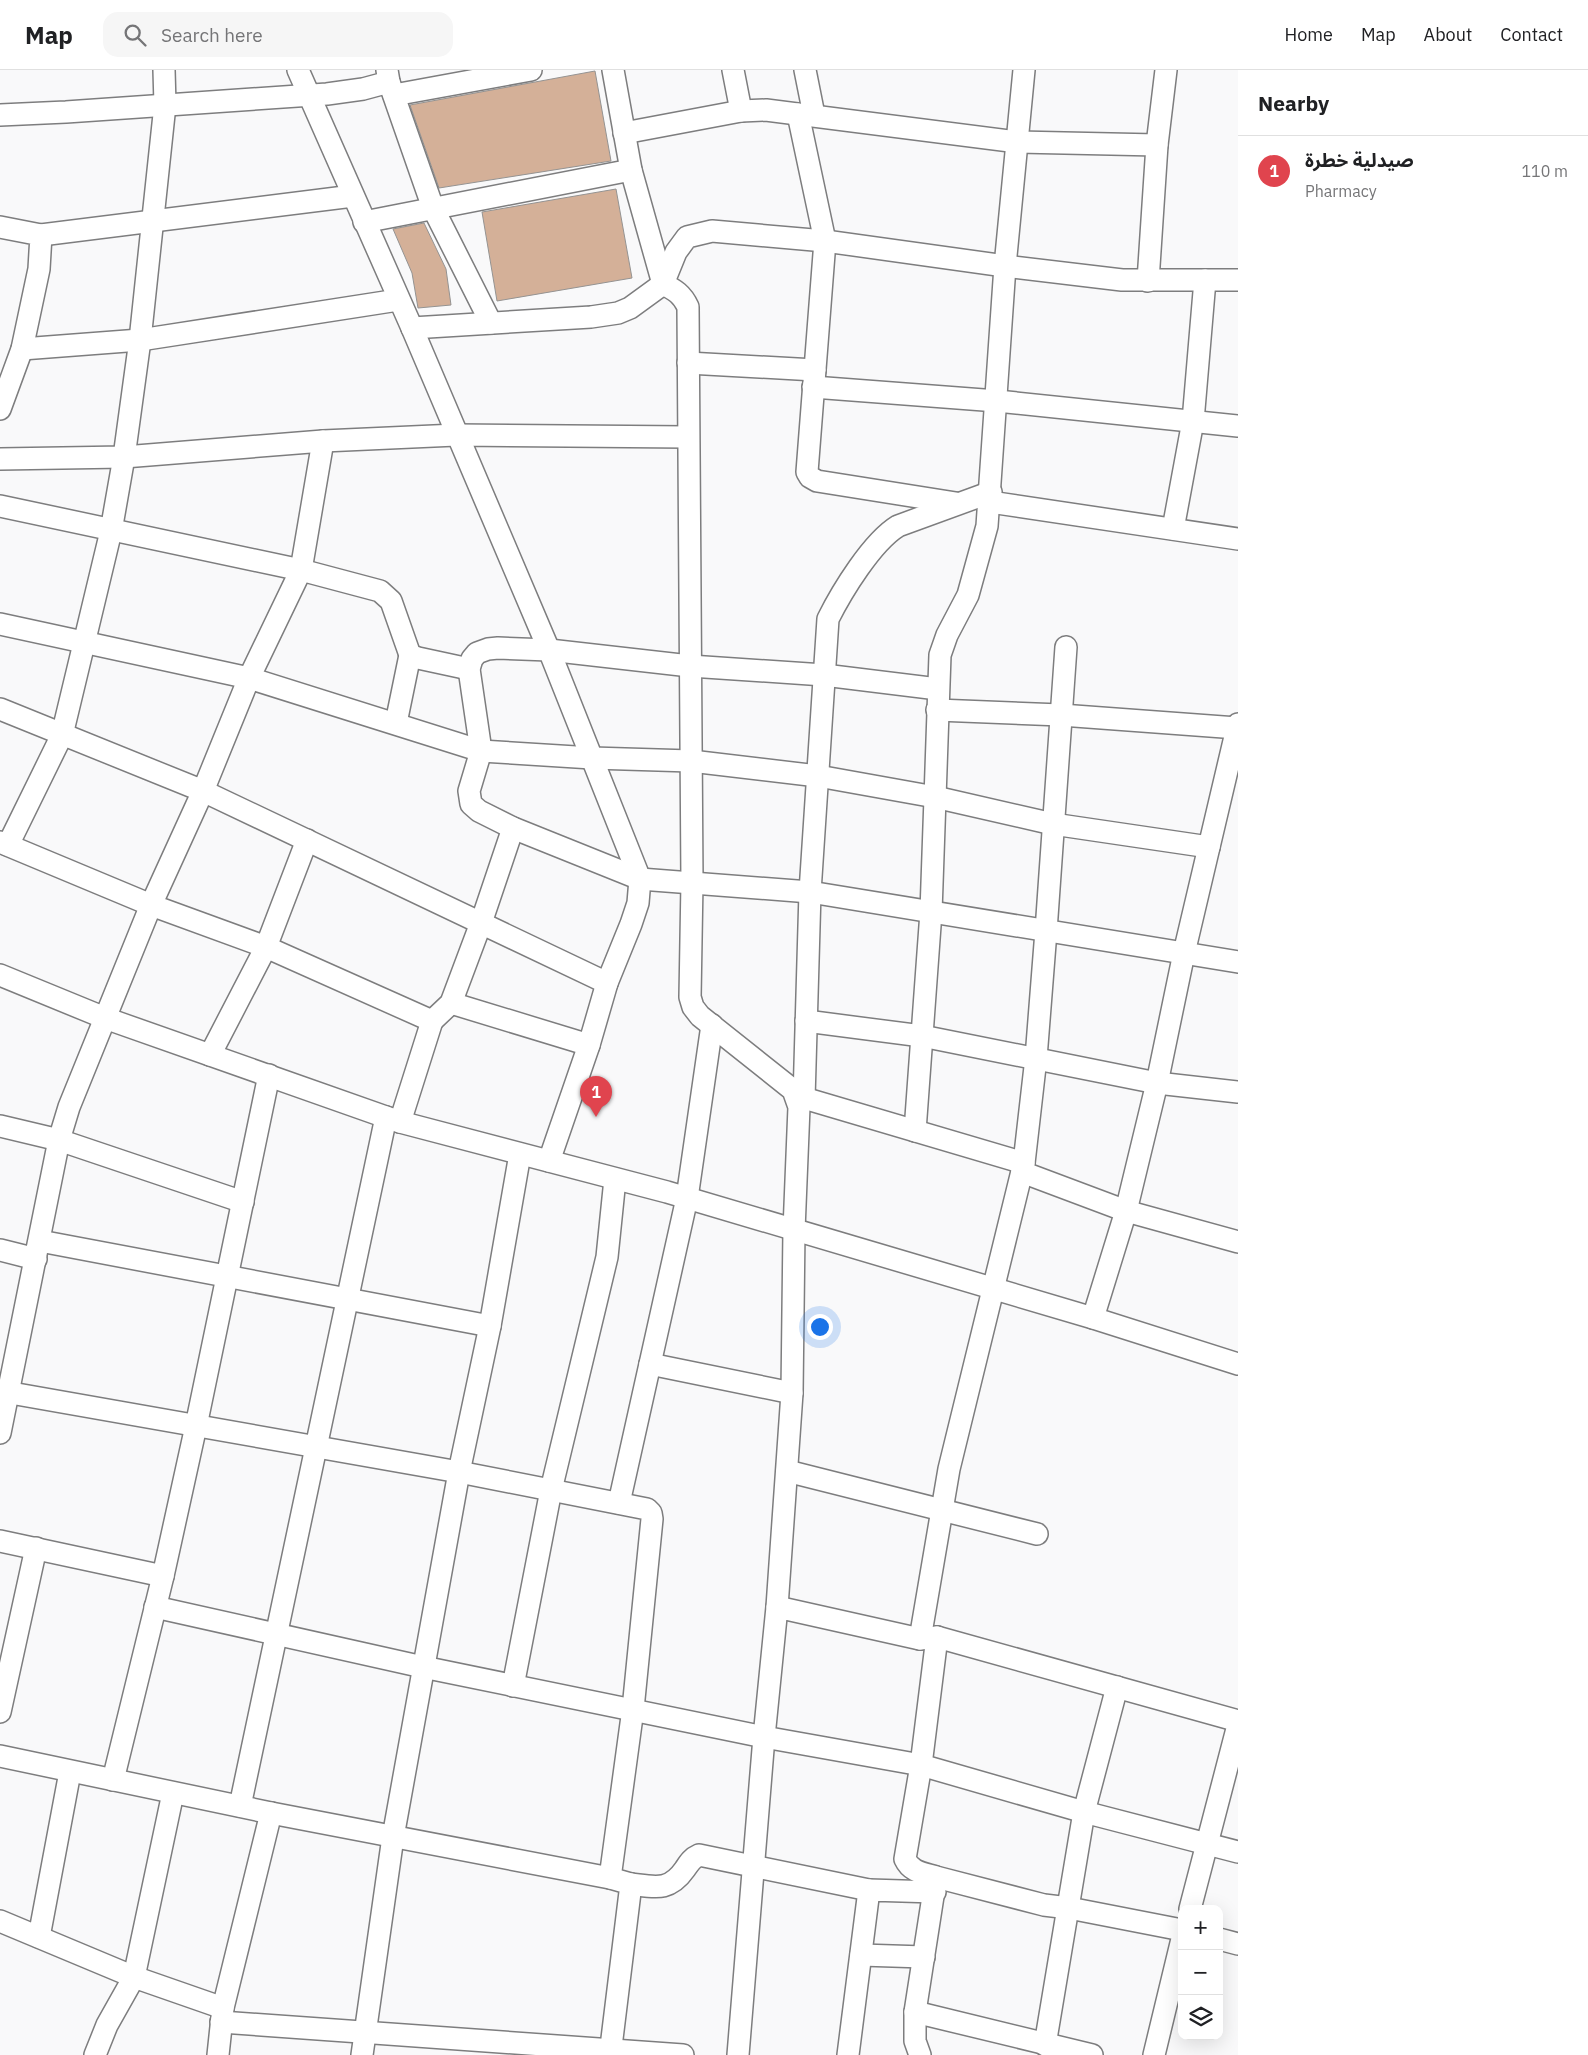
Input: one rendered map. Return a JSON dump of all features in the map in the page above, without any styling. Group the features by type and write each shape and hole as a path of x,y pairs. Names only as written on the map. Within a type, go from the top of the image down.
{"street":[{"path":"164,70 165,105 140,340 124,456 111,531 62,735 4,844 152,905 266,947 432,1021"},
{"path":"298,70 352,196 412,328 549,650 640,879 638,903 632,924 608,983 549,1161"},
{"path":"0,115 344,93 390,82 530,70"},
{"path":"612,70 631,170 663,284 676,290 683,297 688,308 692,882 690,997 693,1007 700,1016 794,1090 801,1098 915,1131 1023,1168 1126,1211 1238,1242"},
{"path":"732,70 740,111"},
{"path":"805,70 806,114 825,241 807,472 810,478 817,481 958,504"},
{"path":"915,1131 932,912 940,655 947,635 968,595 987,526 1005,266 1024,70"},
{"path":"1148,281 1156,145 1166,70"},
{"path":"390,82 433,208 490,323"},
{"path":"624,133 740,111 766,110 1018,142 1156,145"},
{"path":"364,222 631,170"},
{"path":"0,226 41,234 153,222 352,196"},
{"path":"412,328 591,317 618,313 630,308 663,284 681,243 687,237 712,231 825,241 1122,280 1238,280"},
{"path":"0,409 5,377 22,349 39,269 41,234"},
{"path":"1173,529 1193,421 1205,280"},
{"path":"22,349 140,340 398,300"},
{"path":"688,363 996,401 1238,426"},
{"path":"0,459 124,456 323,441 456,435 688,437"},
{"path":"0,1433 4,1392 38,1250 60,1140 69,1106 249,678 301,570 323,441"},
{"path":"738,2055 764,1737 777,1607 792,1392 794,1230 799,1107 806,1021 810,892 828,619 879,541 887,533 898,526 958,504 990,497 1238,539"},
{"path":"0,506 301,570 380,590 391,601 410,655 396,723"},
{"path":"0,624 249,678 481,751 592,758 691,761 818,776 935,797 1053,824 1209,847"},
{"path":"935,1884 908,1867 905,1859 921,1765 928,1638 942,1510 949,1469 1023,1168 1036,1058 1066,647"},
{"path":"938,689 824,675 690,666 549,650 488,649 477,653 472,659 469,669 481,751 470,791 471,804 479,811 513,828 640,879 810,892 1238,962"},
{"path":"410,655 469,669"},
{"path":"0,710 203,791 608,983"},
{"path":"937,710 1061,715 1238,726 1230,789 1209,847 1184,953 1157,1083 1126,1211 1093,1318"},
{"path":"240,1806 315,1446 348,1300 393,1119 432,1021 451,1003 481,923 513,828"},
{"path":"210,1054 266,947 307,840"},
{"path":"0,975 106,1018 393,1119 687,1198 1093,1318 1238,1364"},
{"path":"451,1003 589,1045"},
{"path":"806,1021 922,1036 1157,1083 1238,1092"},
{"path":"619,1503 687,1198 712,1025"},
{"path":"113,1780 163,1576 269,1075"},
{"path":"0,1126 60,1140 243,1202"},
{"path":"362,2055 393,1837 422,1667 459,1472 490,1326 520,1154"},
{"path":"513,1686 551,1490 606,1257 615,1178"},
{"path":"0,1250 38,1250 227,1278 490,1326"},
{"path":"650,1364 792,1392"},
{"path":"4,1392 315,1446 647,1508 652,1516 633,1709 610,1878"},
{"path":"786,1471 1037,1534"},
{"path":"0,1541 163,1576"},
{"path":"0,1712 6,1653 36,1548"},
{"path":"155,1607 513,1686 764,1737 921,1765 1084,1812 1208,1846 1238,1852"},
{"path":"777,1607 928,1638 1117,1687 1238,1721"},
{"path":"1044,2045 1084,1812 1117,1687"},
{"path":"1191,1905 1238,1725"},
{"path":"2,1763 113,1780 271,1813 610,1878 631,1884 659,1887 671,1883 676,1880 693,1858 699,1855 869,1890 935,1884 1178,1929"},
{"path":"39,1938 70,1772"},
{"path":"95,2055 107,2025 134,1977 174,1793"},
{"path":"215,2054 222,2015 271,1813"},
{"path":"610,2052 631,1884"},
{"path":"920,2055 915,2041 915,2012 935,1884"},
{"path":"848,2055 869,1890"},
{"path":"0,1921 222,2015 490,2049 683,2055"},
{"path":"1223,1941 1238,1944"},
{"path":"1154,2055 1179,1950"},
{"path":"861,1956 924,1957"},
{"path":"915,2012 1081,2054"}],"building":[{"path":"595,71 611,161 439,188 410,105"},
{"path":"616,189 632,278 497,301 482,212"},
{"path":"424,223 446,269 451,305 418,308 412,273 393,229"}],"place":[{"name":"صيدلية خطرة","path":"596,1117"}]}
